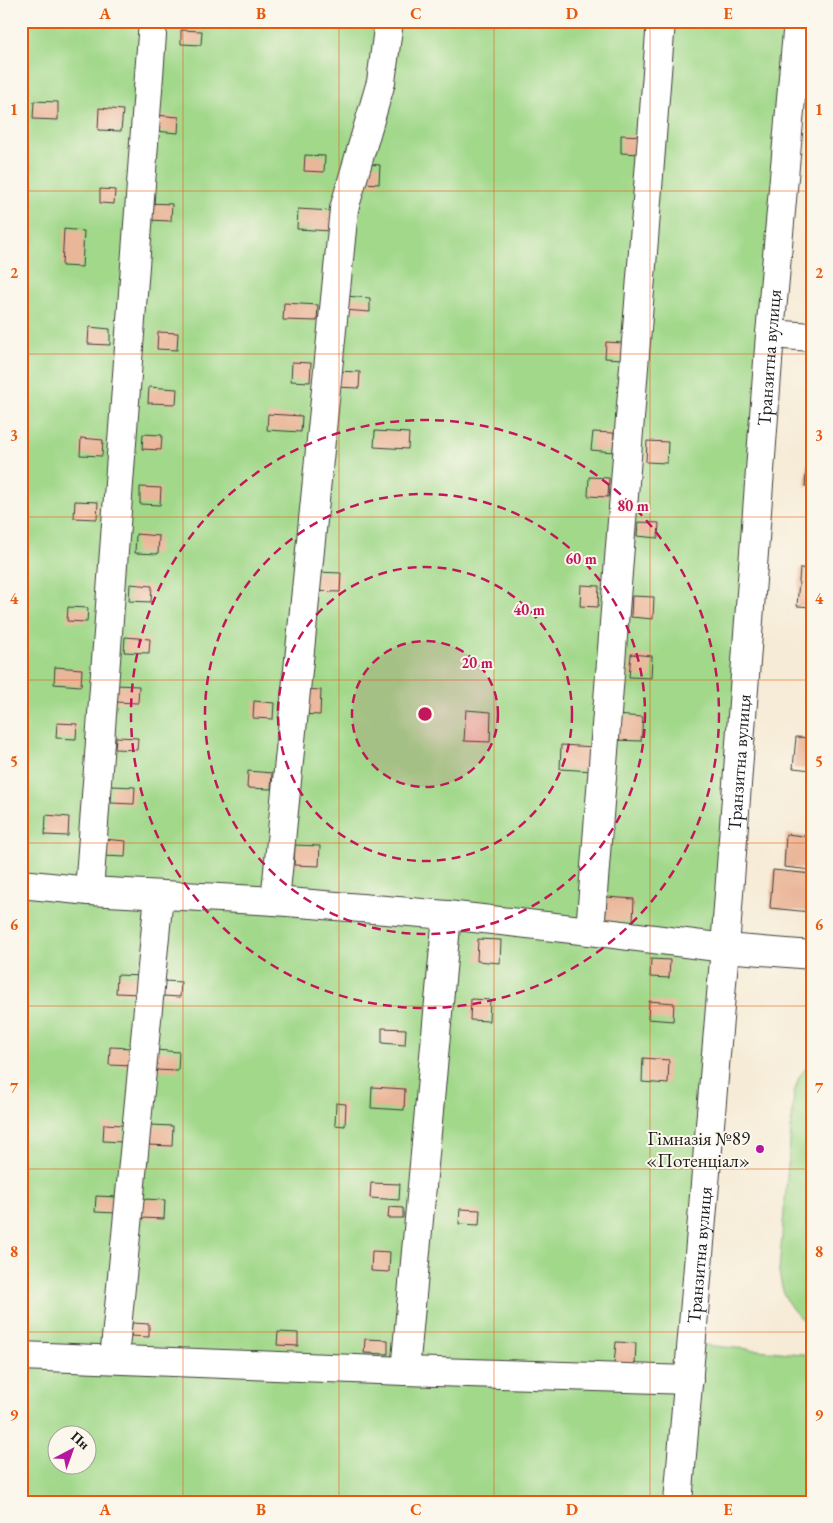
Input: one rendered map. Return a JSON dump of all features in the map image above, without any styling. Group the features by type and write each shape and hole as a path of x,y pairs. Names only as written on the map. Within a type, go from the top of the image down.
{"street":[{"path":"89,891 153,21"},
{"path":"274,901 344,209 381,82 389,21"},
{"path":"590,931 661,21"},
{"name":"Транзитна вулиця","path":"678,1502 725,948 770,334 798,21"},
{"path":"770,334 812,337"},
{"path":"21,884 89,891 274,901 447,915 725,948 812,955"},
{"path":"114,1359 159,895"},
{"path":"405,1371 447,915"},
{"path":"21,1356 689,1380"}],"green space":[{"path":"21,21 801,21 692,1344 812,1355 812,1502 21,1502"},
{"path":"812,1060 812,1327 788,1303 779,1271 794,1093 799,1077"}],"building":[{"path":"181,30 202,31 201,45 181,44"},
{"path":"34,101 58,102 58,120 33,119"},
{"path":"99,108 123,110 121,131 98,130"},
{"path":"155,115 179,117 178,133 154,131"},
{"path":"621,135 643,136 642,154 621,153"},
{"path":"305,155 325,156 324,172 304,171"},
{"path":"366,164 380,165 379,184 364,183"},
{"path":"100,189 115,190 114,204 100,203"},
{"path":"148,203 172,204 171,221 147,220"},
{"path":"298,209 332,211 331,231 297,229"},
{"path":"64,229 84,231 82,267 62,266"},
{"path":"345,296 370,298 370,312 344,310"},
{"path":"284,303 318,305 317,321 283,320"},
{"path":"89,327 110,329 110,345 88,344"},
{"path":"158,332 178,333 177,350 157,349"},
{"path":"606,342 623,343 622,359 605,358"},
{"path":"292,362 311,363 310,382 291,381"},
{"path":"335,371 360,372 359,388 334,387"},
{"path":"149,387 177,389 176,404 148,403"},
{"path":"268,414 302,416 301,432 267,430"},
{"path":"375,431 409,433 408,449 374,447"},
{"path":"593,432 614,433 613,452 591,450"},
{"path":"143,434 162,435 161,450 142,449"},
{"path":"81,438 103,440 102,456 80,455"},
{"path":"647,441 668,442 667,463 646,462"},
{"path":"807,464 812,465 812,486 805,486"},
{"path":"589,477 609,478 608,497 588,496"},
{"path":"140,487 161,488 160,505 140,504"},
{"path":"75,501 98,502 97,519 74,518"},
{"path":"638,522 659,523 658,538 637,536"},
{"path":"136,534 159,536 158,554 135,553"},
{"path":"800,568 812,569 812,607 797,606"},
{"path":"316,572 341,573 340,592 315,591"},
{"path":"130,584 152,586 151,602 129,601"},
{"path":"581,585 599,586 598,607 580,606"},
{"path":"632,596 654,597 653,619 631,617"},
{"path":"68,607 88,608 87,622 67,621"},
{"path":"125,637 150,639 149,653 124,652"},
{"path":"631,654 652,656 651,678 629,677"},
{"path":"55,667 82,669 81,686 54,684"},
{"path":"116,685 139,686 138,703 115,702"},
{"path":"303,689 321,690 320,715 302,714"},
{"path":"254,701 274,703 273,719 253,718"},
{"path":"466,710 491,712 490,742 464,741"},
{"path":"615,715 643,717 641,741 613,740"},
{"path":"57,723 77,724 76,739 56,738"},
{"path":"116,737 138,738 137,750 115,749"},
{"path":"796,737 812,738 812,770 793,768"},
{"path":"561,745 594,747 593,771 560,769"},
{"path":"248,771 272,773 271,789 247,788"},
{"path":"112,786 135,787 134,804 111,803"},
{"path":"46,815 69,817 68,836 45,835"},
{"path":"786,834 812,837 812,870 784,867"},
{"path":"103,839 126,841 125,857 103,856"},
{"path":"295,845 320,846 319,866 294,865"},
{"path":"773,870 812,874 810,912 770,908"},
{"path":"607,897 634,899 633,922 605,921"},
{"path":"478,939 501,940 500,963 477,961"},
{"path":"651,959 670,960 669,978 650,977"},
{"path":"117,975 142,976 141,994 116,993"},
{"path":"164,981 181,982 180,997 163,996"},
{"path":"471,999 490,1000 489,1021 470,1020"},
{"path":"649,1001 674,1003 673,1021 648,1019"},
{"path":"382,1028 406,1029 405,1045 382,1043"},
{"path":"110,1047 134,1048 133,1066 109,1065"},
{"path":"156,1050 179,1052 178,1071 155,1070"},
{"path":"643,1058 669,1060 668,1084 642,1082"},
{"path":"372,1087 405,1089 404,1110 371,1108"},
{"path":"336,1103 346,1104 345,1126 335,1125"},
{"path":"104,1124 123,1125 122,1142 103,1141"},
{"path":"150,1125 173,1126 172,1146 149,1145"},
{"path":"371,1183 400,1184 399,1200 370,1198"},
{"path":"96,1196 118,1197 117,1213 95,1212"},
{"path":"142,1199 165,1200 164,1219 141,1218"},
{"path":"389,1207 403,1208 403,1218 388,1218"},
{"path":"460,1209 480,1210 479,1225 459,1224"},
{"path":"372,1251 390,1252 389,1272 371,1271"},
{"path":"132,1323 149,1324 149,1337 131,1336"},
{"path":"278,1332 298,1333 298,1346 277,1345"},
{"path":"365,1339 388,1340 388,1354 364,1353"},
{"path":"616,1342 636,1343 635,1366 614,1365"}],"place":[{"name":"Гімназія №89 «Потенціал»","path":"760,1149"}]}
